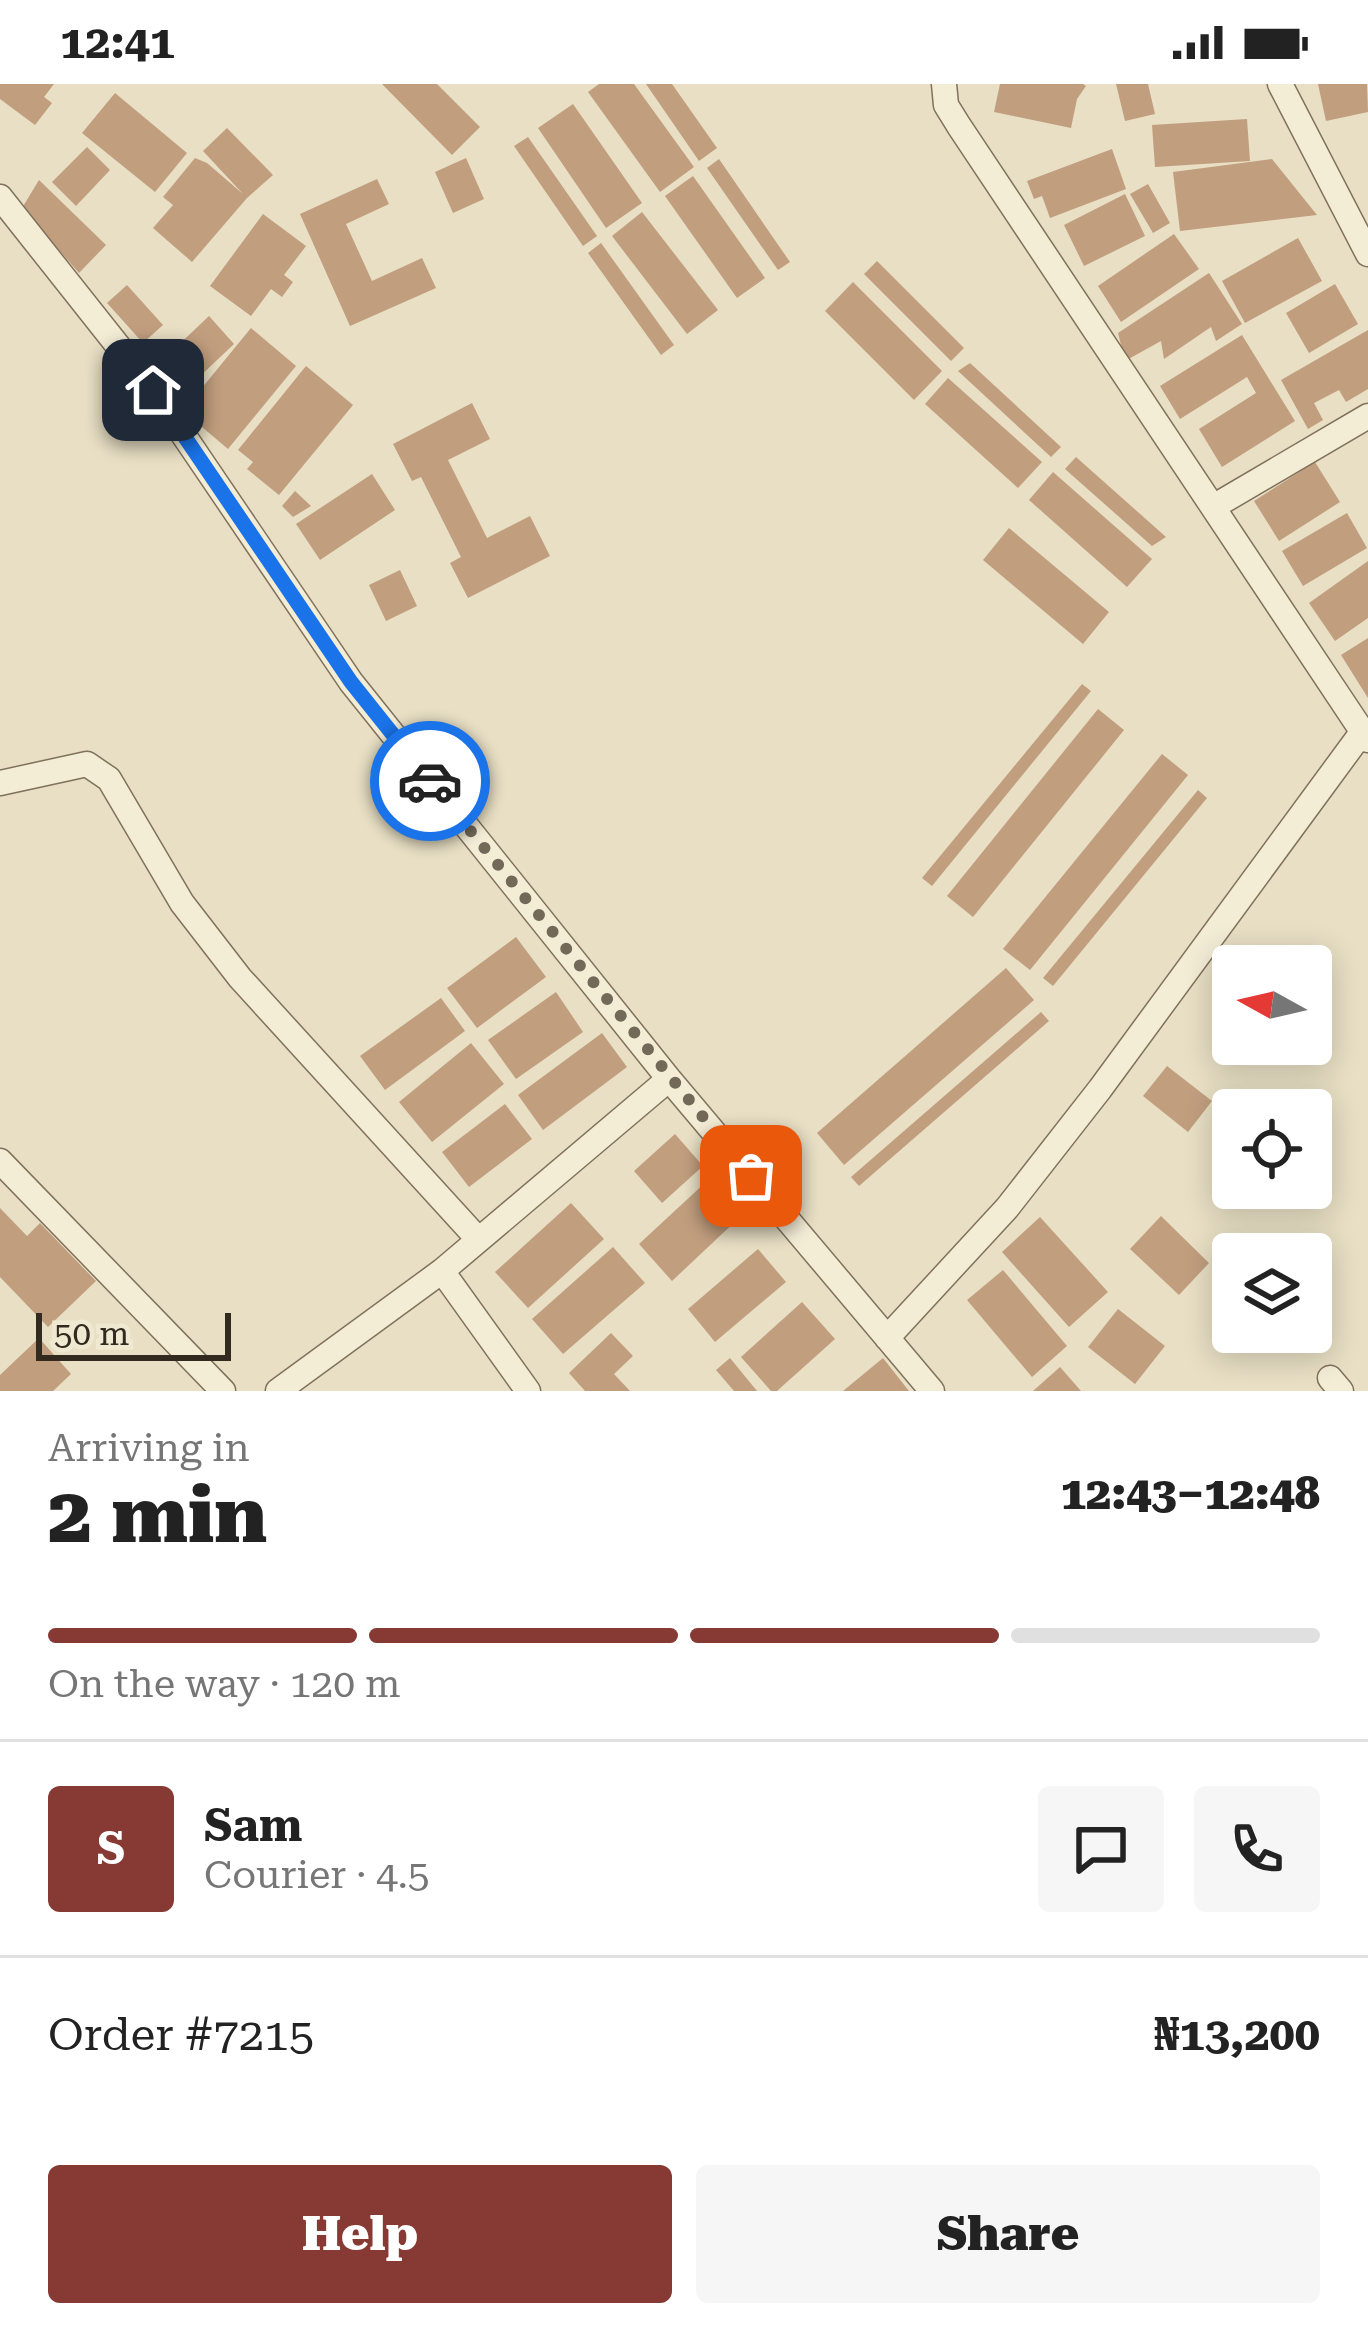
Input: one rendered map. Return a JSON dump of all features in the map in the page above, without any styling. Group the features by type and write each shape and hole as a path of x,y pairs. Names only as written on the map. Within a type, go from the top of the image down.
{"street":[{"path":"887,1338 1007,1208 1365,736 959,126 946,105 944,84"},
{"path":"1280,84 1368,254"},
{"path":"0,197 153,390 351,682 669,1079 932,1391"},
{"path":"1213,507 1368,416"},
{"path":"0,783 87,764 109,779 147,850 240,978 478,1239"},
{"path":"278,1391 442,1271 669,1079"},
{"path":"0,1162 223,1391"},
{"path":"442,1271 528,1391"}],"building":[{"path":"0,84 54,84 44,97 52,103 35,125 0,99"},
{"path":"382,84 437,84 480,127 452,155"},
{"path":"599,84 634,84 694,167 660,192 588,92"},
{"path":"646,84 672,84 717,148 699,161"},
{"path":"1000,84 1086,86 1077,99 1071,128 994,112"},
{"path":"1116,84 1148,84 1155,114 1125,121"},
{"path":"1318,84 1367,84 1368,112 1326,121"},
{"path":"115,93 187,153 155,192 82,133"},
{"path":"573,104 642,203 606,228 538,128"},
{"path":"1247,119 1250,161 1155,167 1152,125"},
{"path":"227,128 273,175 192,262 153,228 173,205 163,197 195,158 243,194 203,151"},
{"path":"528,137 597,236 583,246 514,146"},
{"path":"87,147 110,170 76,206 52,182"},
{"path":"1112,149 1126,189 1050,218 1042,196 1034,199 1027,181"},
{"path":"466,158 484,199 453,213 435,172"},
{"path":"719,159 790,262 778,270 707,168"},
{"path":"1272,159 1317,215 1180,231 1173,172"},
{"path":"693,176 765,278 737,298 665,196"},
{"path":"377,179 389,204 346,224 372,281 422,258 436,288 350,326 300,214"},
{"path":"39,180 106,245 79,273 22,208"},
{"path":"1148,184 1170,223 1153,233 1130,194"},
{"path":"1125,194 1145,236 1084,266 1064,225"},
{"path":"642,212 718,310 687,334 612,236"},
{"path":"263,214 306,246 284,275 293,282 282,297 271,289 251,316 210,286"},
{"path":"1174,234 1199,269 1121,322 1098,286"},
{"path":"1298,238 1322,281 1245,323 1222,281"},
{"path":"601,243 674,345 661,355 588,253"},
{"path":"877,261 964,348 951,361 864,274"},
{"path":"1209,273 1242,324 1216,341 1211,327 1164,359 1161,341 1125,361 1118,333"},
{"path":"853,282 942,371 914,400 825,311"},
{"path":"1335,284 1358,324 1309,353 1286,313"},
{"path":"127,285 163,325 143,343 107,303"},
{"path":"209,316 234,344 178,397 152,370"},
{"path":"251,328 296,366 228,449 183,411"},
{"path":"1368,330 1368,389 1346,402 1339,390 1314,403 1323,420 1308,429 1281,380"},
{"path":"1242,335 1295,421 1222,467 1199,429 1256,393 1247,377 1180,419 1160,386"},
{"path":"970,363 1061,447 1051,457 958,371"},
{"path":"306,366 353,405 279,495 247,469 253,462 238,450"},
{"path":"948,378 1042,462 1018,488 925,404"},
{"path":"472,403 490,439 448,460 487,538 530,516 550,556 468,598 450,563 461,557 421,477 412,481 393,444"},
{"path":"1076,457 1166,537 1152,546 1065,469"},
{"path":"1315,462 1340,502 1279,541 1254,501"},
{"path":"1053,472 1152,559 1127,587 1029,500"},
{"path":"372,474 395,510 320,560 296,524"},
{"path":"295,491 311,506 293,517 282,506"},
{"path":"1347,513 1367,548 1303,586 1282,551"},
{"path":"1009,528 1109,612 1083,644 983,560"},
{"path":"1368,561 1368,618 1335,641 1309,603"},
{"path":"400,570 417,606 386,621 369,585"},
{"path":"1368,638 1368,698 1341,655"},
{"path":"1082,684 1091,691 932,886 922,878"},
{"path":"1098,709 1124,730 973,917 947,896"},
{"path":"1162,754 1188,775 1030,970 1003,949"},
{"path":"1198,790 1207,798 1053,986 1043,978"},
{"path":"516,937 546,977 477,1028 447,988"},
{"path":"1006,968 1034,1000 844,1165 817,1133"},
{"path":"556,992 583,1032 516,1079 488,1040"},
{"path":"441,998 465,1031 385,1090 360,1056"},
{"path":"1041,1012 1049,1021 859,1186 851,1177"},
{"path":"602,1033 627,1067 543,1130 518,1095"},
{"path":"471,1043 504,1084 432,1142 399,1102"},
{"path":"1167,1066 1212,1101 1188,1132 1143,1096"},
{"path":"505,1104 532,1139 469,1187 442,1152"},
{"path":"675,1134 703,1166 662,1203 634,1171"},
{"path":"707,1181 740,1217 672,1281 639,1244"},
{"path":"571,1203 604,1239 528,1308 495,1272"},
{"path":"0,1208 27,1236 40,1223 96,1281 48,1327 0,1277"},
{"path":"1161,1216 1209,1263 1179,1295 1130,1249"},
{"path":"1040,1217 1108,1292 1069,1327 1002,1252"},
{"path":"613,1247 645,1283 563,1354 532,1319"},
{"path":"758,1249 786,1282 715,1342 688,1309"},
{"path":"1003,1270 1067,1346 1032,1377 967,1300"},
{"path":"802,1302 835,1339 777,1391 771,1391 741,1357"},
{"path":"1118,1309 1165,1346 1135,1384 1088,1347"},
{"path":"611,1333 633,1356 614,1374 630,1391 585,1391 569,1373"},
{"path":"39,1338 71,1374 53,1391 0,1391 0,1375"},
{"path":"730,1358 757,1391 734,1391 716,1370"},
{"path":"883,1358 909,1391 843,1391"},
{"path":"1060,1367 1081,1391 1033,1391"}],"way so far":[{"path":"430,781 751,1176"}],"route":[{"path":"153,390 351,682 430,781"}]}
